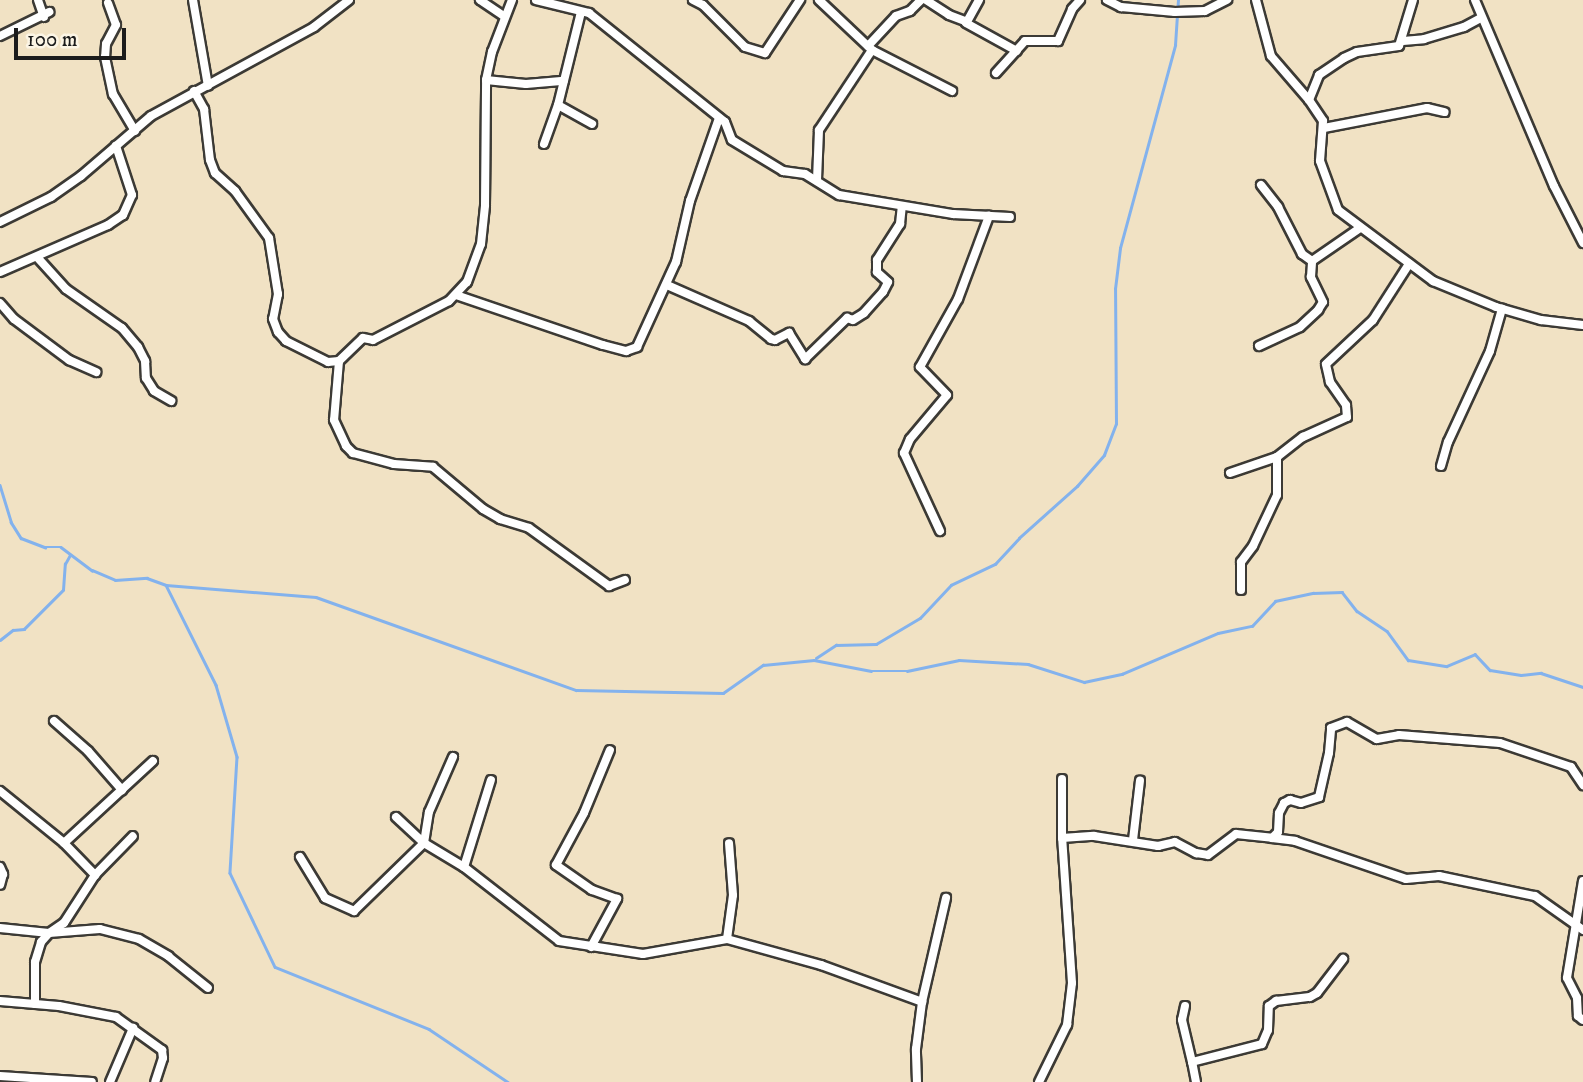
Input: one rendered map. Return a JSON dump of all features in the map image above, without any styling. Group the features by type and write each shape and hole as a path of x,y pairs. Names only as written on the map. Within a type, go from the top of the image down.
{"street":[{"path":"0,36 47,15 38,0"},
{"path":"193,0 208,86"},
{"path":"0,222 51,197 151,116 314,27 349,0"},
{"path":"480,0 505,17"},
{"path":"512,0 486,80 487,179 481,244 467,282 456,295 373,340 363,338 339,362 334,420 346,446 353,453 394,464 433,467 484,509 500,519 529,528 609,586 625,580"},
{"path":"536,0 589,13 725,122 732,140 783,171 805,174 839,195 953,214 1010,217"},
{"path":"693,0 703,5 745,47 765,53 800,0"},
{"path":"819,0 870,48 952,91"},
{"path":"817,180 819,130 870,48 896,16 910,11 924,0 1017,51"},
{"path":"965,21 979,0"},
{"path":"996,73 1025,41 1058,41 1072,9 1080,0"},
{"path":"1107,0 1121,7 1175,12 1205,11 1227,0"},
{"path":"1256,0 1271,56 1320,114 1324,128 1320,152 1322,173 1338,210 1433,281 1502,309 1541,320 1583,325"},
{"path":"1403,41 1413,0"},
{"path":"1475,0 1554,186 1583,243"},
{"path":"108,4 116,25 106,44 105,57 113,94 135,131"},
{"path":"544,144 558,105 581,12"},
{"path":"1309,100 1319,75 1357,52 1393,49 1403,41 1424,39 1464,27 1481,18"},
{"path":"486,80 526,84 564,81"},
{"path":"194,91 204,109 210,160 215,173 235,191 269,238 278,294 273,319 278,331 286,341 328,362 339,362"},
{"path":"558,105 592,124"},
{"path":"1324,128 1427,108 1445,112"},
{"path":"456,295 626,351 637,347 676,262 702,160 719,118"},
{"path":"0,272 108,225 122,215 132,195 116,146"},
{"path":"1261,185 1278,207 1301,254 1312,261"},
{"path":"667,285 749,321 771,339 775,340 789,333 805,359 847,318 853,320 864,313 883,292 888,282 877,272 877,260 900,224 902,206"},
{"path":"940,531 904,453 910,439 947,395 920,367 958,299 989,216"},
{"path":"1259,346 1300,327 1318,310 1323,302 1311,277 1312,261 1323,250 1336,246 1360,228"},
{"path":"37,257 66,289 122,328 138,347 145,361 146,379 154,391 171,401"},
{"path":"1230,473 1277,457 1303,437 1347,417 1346,405 1330,382 1326,364 1373,320 1409,264"},
{"path":"0,303 14,319 69,360 96,372"},
{"path":"1441,466 1448,442 1490,351 1502,309"},
{"path":"1241,590 1241,562 1253,546 1277,495 1277,457"},
{"path":"54,721 88,751 122,790"},
{"path":"1272,838 1278,832 1279,813 1284,803 1290,800 1301,803 1318,797 1329,753 1331,728 1337,723 1347,722 1377,739 1399,735 1500,743 1571,768 1583,785"},
{"path":"591,947 617,899 592,890 556,865 583,813 610,750"},
{"path":"300,857 326,898 354,911 424,843 429,813 453,757"},
{"path":"65,843 153,761"},
{"path":"1039,1082 1068,1025 1072,983 1062,838 1062,779"},
{"path":"464,867 491,780"},
{"path":"1133,840 1140,780"},
{"path":"0,791 65,843 95,875"},
{"path":"396,817 424,843 464,867 559,941 643,954 727,939 821,965 922,1002"},
{"path":"1062,838 1094,836 1158,846 1175,842 1196,853 1208,855 1236,834 1295,841 1406,879 1439,876 1535,896 1579,927"},
{"path":"35,1004 35,962 41,942 69,918 80,894 95,875 134,836"},
{"path":"727,939 733,895 729,843"},
{"path":"0,867 3,874 0,885"},
{"path":"1583,881 1579,927 1567,978 1577,998 1578,1016 1583,1020"},
{"path":"917,1082 916,1049 922,1002 946,898"},
{"path":"0,928 49,933 100,929 139,939 168,956 208,988"},
{"path":"1192,1062 1262,1044 1268,1030 1269,1006 1276,1001 1310,997 1317,993 1343,959"},
{"path":"0,1001 109,1014 162,1050 163,1058 156,1082"},
{"path":"1185,1006 1182,1020 1196,1082"},
{"path":"110,1082 133,1028"},
{"path":"0,1076 92,1082"}],"waterway":[{"path":"816,658 836,645 876,644 920,618 951,585 995,564 1019,538 1077,486 1104,455 1116,424 1115,289 1120,248 1175,45 1178,0"},
{"path":"0,485 11,522 21,538 45,547 61,547 92,570 115,580 147,578 166,585 316,597 576,690 723,693 763,665 814,660 871,671 907,671 959,660 1028,664 1084,682 1122,674 1218,633 1252,626 1275,601 1313,593 1342,592 1357,611 1387,631 1408,660 1447,666 1475,654 1490,670 1521,675 1541,673 1583,687"},
{"path":"0,640 13,630 24,629 63,590 65,564 70,555"},
{"path":"166,585 216,685 237,757 230,873 275,967 429,1029 508,1082"}]}
